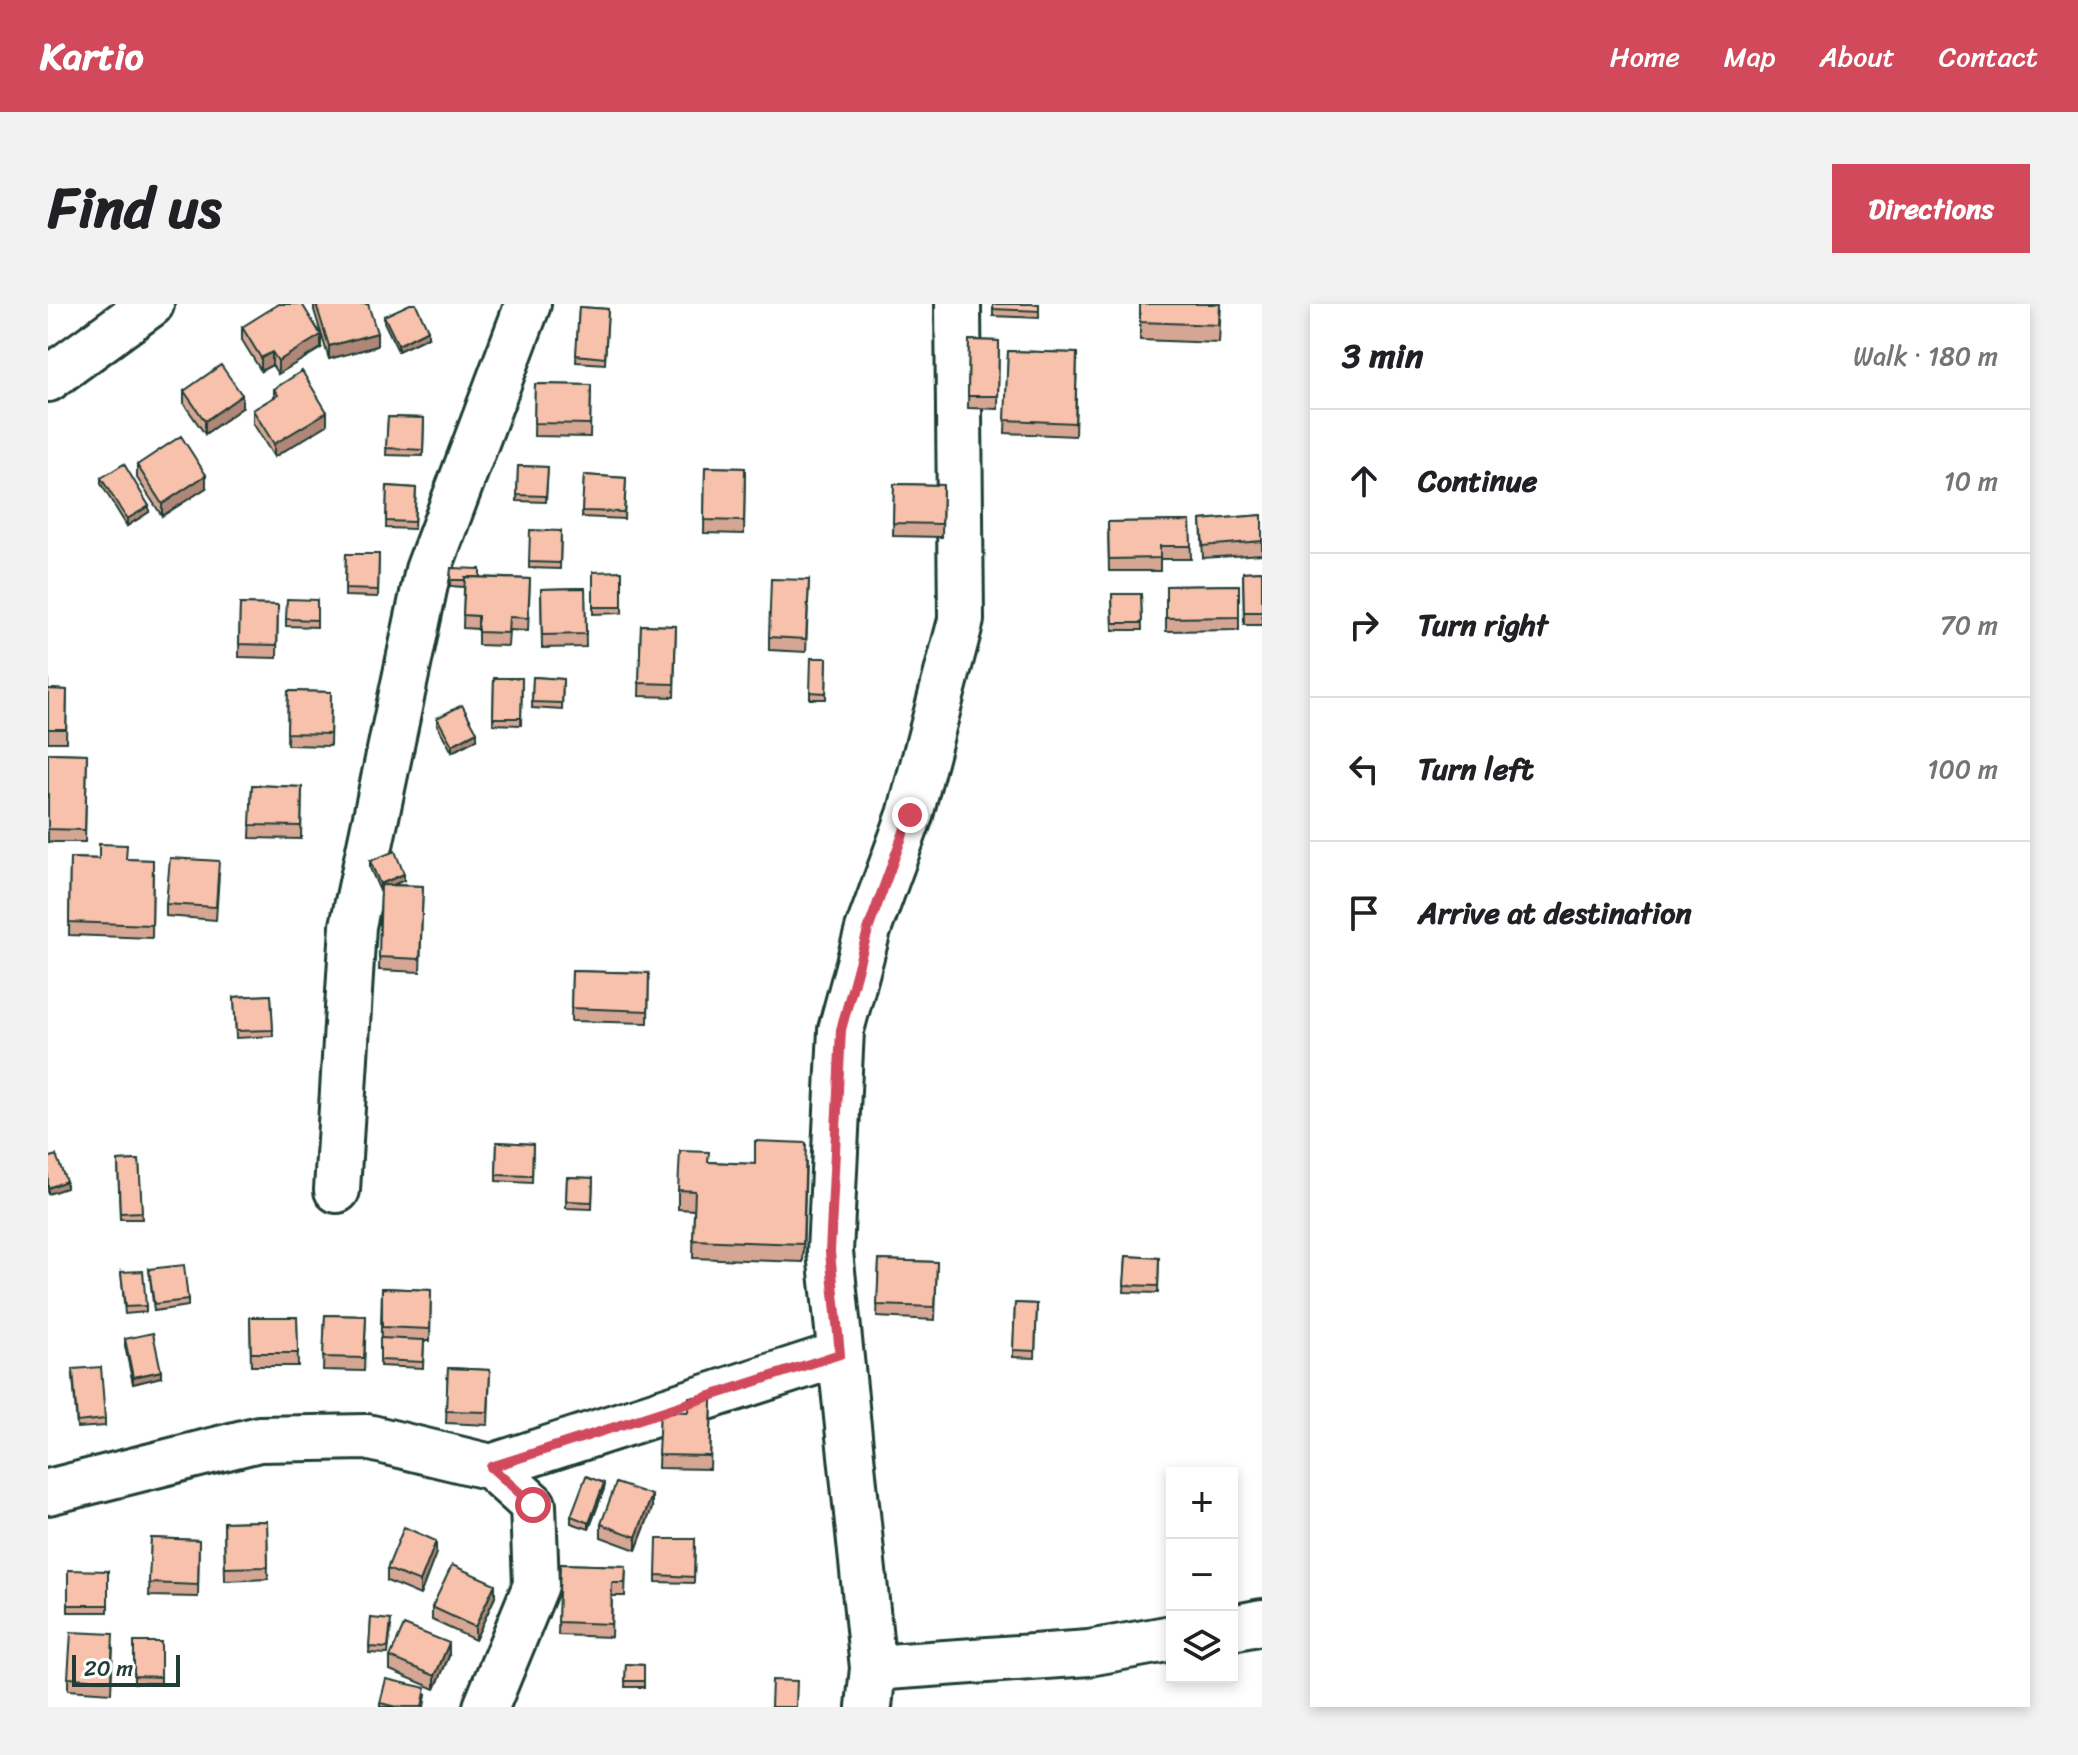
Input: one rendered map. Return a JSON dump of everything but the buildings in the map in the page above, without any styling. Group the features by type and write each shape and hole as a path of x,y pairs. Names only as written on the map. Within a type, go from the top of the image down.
{"main road":[{"path":"48,379 151,304"},
{"path":"337,1190 353,926 424,586 528,304"},
{"path":"958,304 961,620 910,815 868,930 841,1030 830,1252 871,1687 1166,1639"},
{"path":"491,1467 840,1354"},
{"path":"48,1492 259,1439 367,1437 491,1467 533,1505 536,1585 486,1707"},
{"path":"1238,1627 1262,1622"}],"route":[{"path":"533,1505 491,1467 840,1354 830,1252 841,1030 868,930 910,815"}]}
